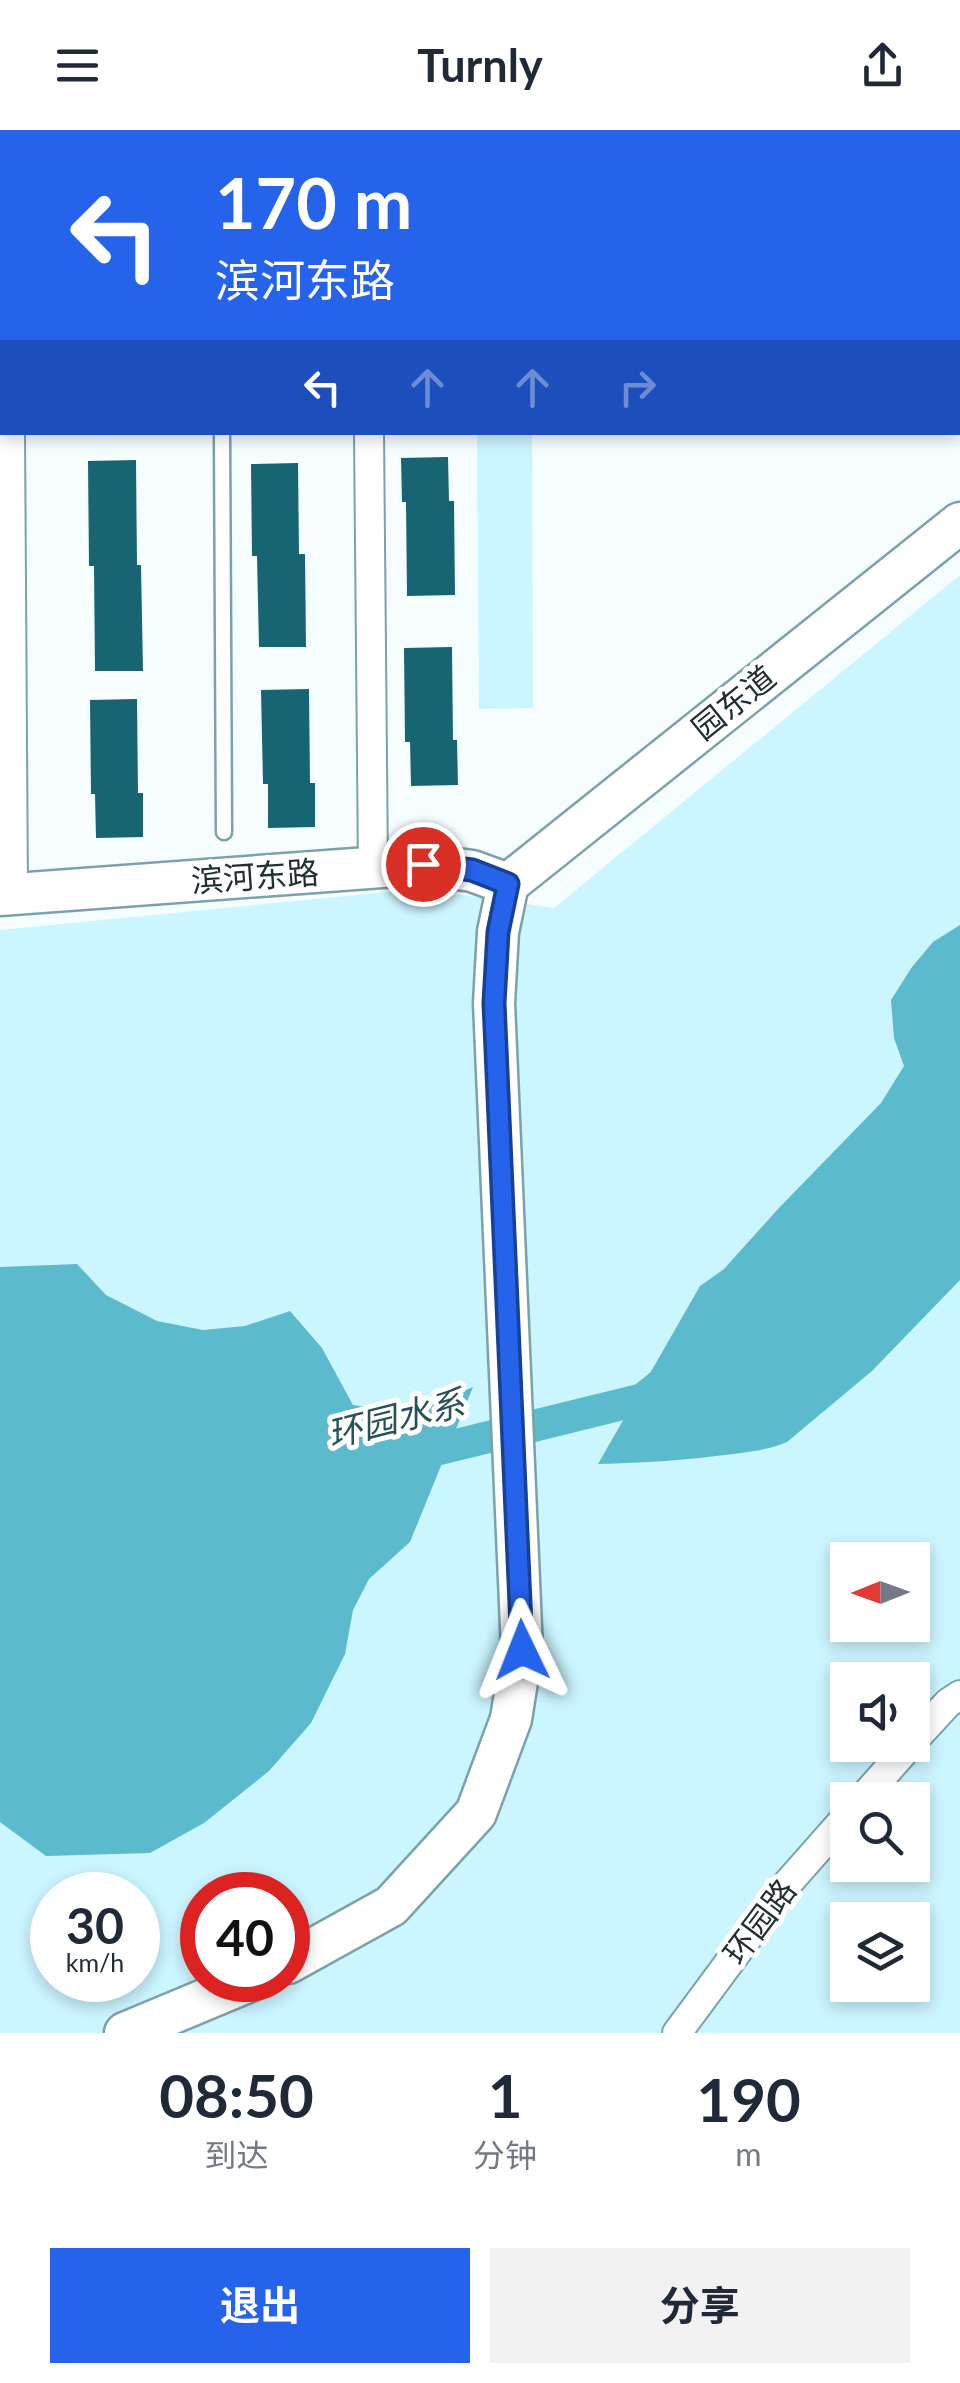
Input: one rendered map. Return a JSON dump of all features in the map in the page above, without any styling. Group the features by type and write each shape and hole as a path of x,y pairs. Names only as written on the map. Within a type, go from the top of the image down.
{"street":[{"path":"6,894 5,553 10,435"},
{"path":"369,435 373,869"},
{"name":"园东道","path":"508,884 960,522"},
{"name":"滨河东路","path":"6,894 423,864 472,870 508,884"},
{"path":"310,1951 391,1906 476,1812 511,1719 522,1650 494,1003 498,932 508,884"},
{"path":"930,1722 960,1695"},
{"path":"877,1782 895,1762"},
{"name":"环园路","path":"677,2033 788,1884 830,1836"},
{"path":"124,2033 199,2002"}],"lane":[{"path":"222,435 224,832"}],"shaded area":[{"path":"477,435 532,435 533,708 479,709"},
{"path":"960,575 960,2033 0,2033 0,930 418,889 554,908"}],"water":[{"path":"960,925 960,1280 872,1371 787,1442 716,1456 598,1464 700,1286 724,1269 881,1103 904,1066 894,1038 891,1000 933,942"},
{"path":"77,1264 106,1295 157,1321 203,1330 245,1326 290,1311 322,1348 353,1405 386,1410 438,1401 473,1387 410,1542 369,1579 353,1610 345,1654 311,1723 269,1771 204,1823 150,1853 46,1856 0,1822 0,1267"}],"building":[{"path":"448,457 449,501 454,501 455,595 407,596 406,502 402,502 401,458"},
{"path":"136,460 143,671 95,671 88,461"},
{"path":"298,463 299,554 305,554 306,647 259,647 257,556 252,556 251,464"},
{"path":"452,647 453,740 457,740 458,785 411,786 410,742 405,742 404,648"},
{"path":"309,689 310,783 315,783 315,827 268,828 261,690"},
{"path":"137,699 138,793 143,793 143,837 96,838 95,794 91,794 90,700"}],"waterway":[{"name":"环园水系","path":"407,1457 643,1399 669,1378"}],"route":[{"path":"423,864 472,870 508,884 498,932 494,1003 522,1650"}]}
